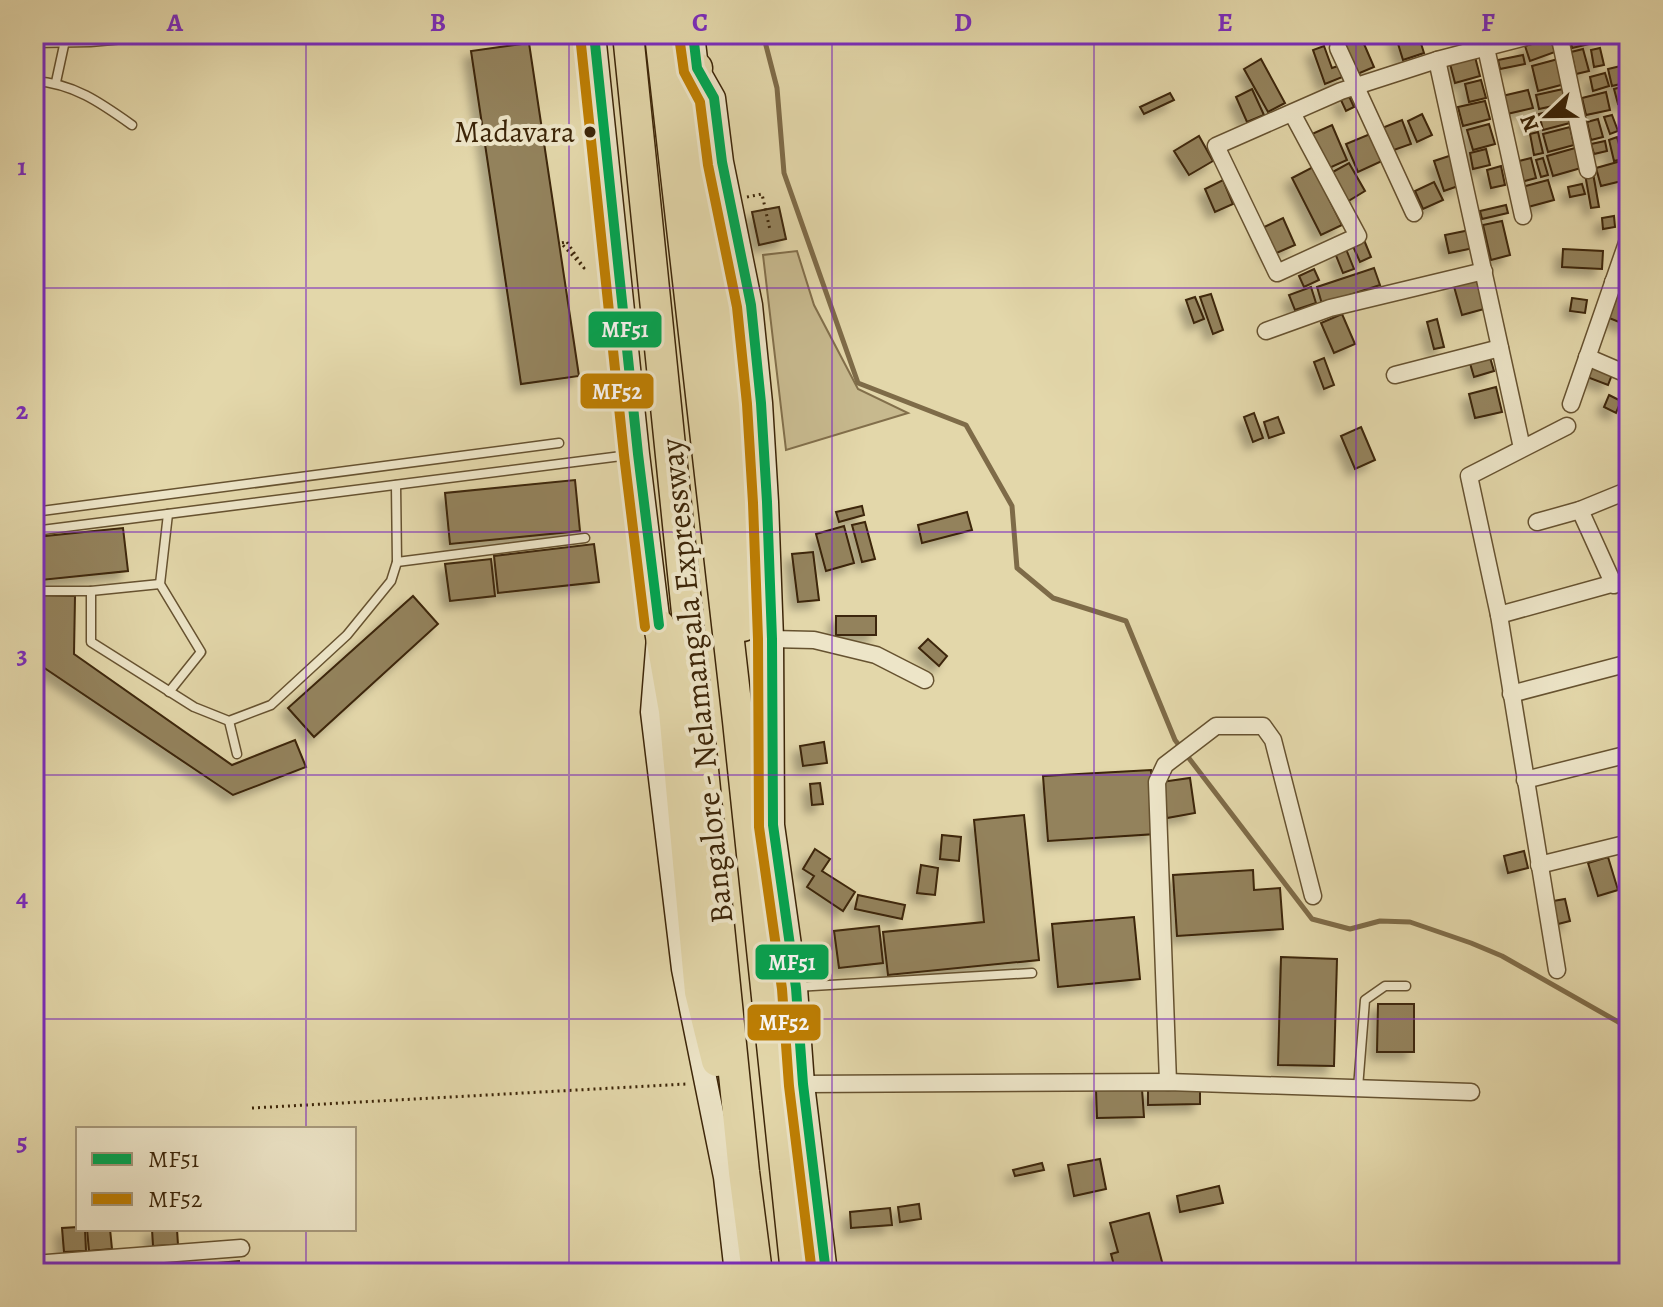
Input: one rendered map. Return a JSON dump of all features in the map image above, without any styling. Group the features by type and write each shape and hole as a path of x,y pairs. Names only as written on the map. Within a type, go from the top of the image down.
{"highway":[{"name":"Bangalore - Nelamangala Expressway","path":"628,34 744,1172 757,1273"},
{"name":"Bangalore - Nelamangala Expressway","path":"660,34 738,721 796,1273"},
{"path":"697,68 690,92 711,237 743,540 744,619 738,721"},
{"path":"659,625 674,711 700,992 744,1172"}],"street":[{"path":"34,39 134,34"},
{"path":"594,34 659,625 652,712 683,969 725,1177 736,1273"},
{"path":"693,34 697,68 714,98 751,305 761,403 772,639 773,825 796,988 803,1084 826,1273"},
{"path":"1292,113 1358,236 1277,273 1216,146 1292,113 1354,87 1437,60 1537,34"},
{"path":"1559,34 1588,170"},
{"path":"1338,48 1414,213"},
{"path":"1486,48 1523,216"},
{"path":"1437,60 1522,448"},
{"path":"1571,404 1587,357 1621,285 1629,237"},
{"path":"1266,331 1330,308 1484,271"},
{"path":"1395,375 1500,348"},
{"path":"1587,357 1629,375"},
{"path":"1557,970 1499,615 1469,476 1567,426"},
{"path":"1537,522 1580,510 1629,490"},
{"path":"1499,615 1622,582 1580,510"},
{"path":"772,639 814,640 876,655 925,680"},
{"path":"1511,694 1629,663"},
{"path":"1168,1082 1157,782 1165,765 1216,726 1263,726 1273,740 1313,896"},
{"path":"1525,780 1629,754"},
{"path":"1539,865 1629,843"},
{"path":"803,1084 1168,1082 1471,1092"},
{"path":"34,1264 79,1267 241,1248"}],"lane":[{"path":"56,82 66,36"},
{"path":"34,81 56,82 101,103 132,125"},
{"path":"34,512 559,443"},
{"path":"34,531 638,454"},
{"path":"91,591 91,642 194,707 229,721 271,705 347,635 391,581 397,562 396,485"},
{"path":"168,514 160,584 201,652 169,692"},
{"path":"397,562 585,538"},
{"path":"34,591 91,591 160,584"},
{"path":"229,721 237,754"},
{"path":"796,988 1032,973"},
{"path":"1358,1088 1365,1000 1385,986 1406,986"}],"path":[{"path":"730,200 762,194 770,230"},
{"path":"567,242 584,268 576,259 561,243 567,242"},
{"path":"584,268 592,266"},
{"path":"252,1108 706,1083"}],"shaded area":[{"path":"797,251 814,305 858,389 908,413 786,450 763,255"}],"building":[{"path":"1395,34 1418,34 1424,53 1403,60"},
{"path":"1569,34 1597,34 1598,42 1572,48"},
{"path":"1361,37 1374,67 1355,75 1342,45"},
{"path":"1550,38 1555,52 1530,61 1525,46"},
{"path":"529,43 579,376 521,384 471,51"},
{"path":"1324,46 1332,68 1341,65 1345,76 1325,84 1313,50"},
{"path":"1600,48 1604,65 1594,67 1591,50"},
{"path":"1583,49 1589,71 1576,74 1571,52"},
{"path":"1474,53 1480,76 1455,83 1449,60"},
{"path":"1523,55 1525,64 1500,69 1498,60"},
{"path":"1261,59 1285,103 1268,112 1244,69"},
{"path":"1558,59 1565,84 1538,91 1532,66"},
{"path":"1629,64 1629,82 1612,86 1608,69"},
{"path":"1605,73 1609,86 1593,91 1590,77"},
{"path":"1481,80 1486,98 1469,102 1465,84"},
{"path":"1629,85 1629,101 1618,104 1614,89"},
{"path":"1252,89 1264,115 1247,122 1236,97"},
{"path":"1563,89 1567,103 1539,109 1536,95"},
{"path":"1528,90 1533,108 1507,114 1502,96"},
{"path":"1606,92 1610,110 1586,115 1582,98"},
{"path":"1170,93 1174,100 1144,114 1140,107"},
{"path":"1348,94 1354,107 1346,111 1340,98"},
{"path":"1485,101 1490,119 1463,126 1458,107"},
{"path":"1566,107 1570,123 1543,130 1539,114"},
{"path":"1422,114 1432,135 1417,142 1408,121"},
{"path":"1536,114 1539,127 1529,129 1526,117"},
{"path":"1612,115 1618,131 1610,134 1604,117"},
{"path":"1598,119 1603,137 1591,140 1587,122"},
{"path":"1402,120 1411,144 1391,151 1382,128"},
{"path":"1489,124 1495,144 1473,150 1467,130"},
{"path":"1332,125 1347,160 1327,169 1312,134"},
{"path":"1570,127 1574,145 1548,152 1543,134"},
{"path":"1538,132 1543,153 1534,155 1530,134"},
{"path":"1370,134 1382,161 1358,172 1346,144"},
{"path":"1628,135 1629,153 1625,154 1621,137"},
{"path":"1199,136 1213,161 1189,175 1174,151"},
{"path":"1617,137 1623,159 1614,161 1609,140"},
{"path":"1605,141 1607,151 1594,154 1591,144"},
{"path":"1575,148 1581,168 1553,176 1547,156"},
{"path":"1486,149 1490,165 1473,169 1470,153"},
{"path":"1452,155 1461,185 1444,191 1434,161"},
{"path":"1531,158 1536,178 1521,182 1515,162"},
{"path":"1543,158 1548,175 1541,177 1536,160"},
{"path":"1621,161 1626,180 1601,186 1596,168"},
{"path":"1349,163 1365,191 1345,203 1329,174"},
{"path":"1501,166 1505,185 1491,188 1487,170"},
{"path":"1313,167 1342,225 1321,235 1292,178"},
{"path":"1593,173 1599,207 1591,208 1585,174"},
{"path":"1223,180 1233,204 1215,212 1205,189"},
{"path":"1548,180 1554,200 1528,207 1522,187"},
{"path":"1434,182 1443,200 1423,209 1415,191"},
{"path":"1582,184 1585,194 1570,197 1568,187"},
{"path":"1506,205 1508,213 1482,219 1480,211"},
{"path":"779,207 786,239 759,245 752,212"},
{"path":"1614,216 1615,227 1603,229 1602,218"},
{"path":"1283,218 1295,245 1272,255 1260,229"},
{"path":"1502,221 1510,255 1491,260 1483,225"},
{"path":"1470,230 1474,248 1449,253 1445,235"},
{"path":"1364,240 1371,257 1360,262 1352,244"},
{"path":"1346,249 1354,269 1343,273 1335,253"},
{"path":"1563,249 1603,251 1602,269 1562,267"},
{"path":"1374,268 1380,285 1322,304 1317,287"},
{"path":"1314,269 1319,280 1304,287 1299,276"},
{"path":"1476,277 1484,309 1462,315 1453,283"},
{"path":"1311,287 1316,303 1295,310 1289,295"},
{"path":"1619,291 1629,295 1629,326 1609,318"},
{"path":"1211,294 1223,330 1213,334 1200,297"},
{"path":"1195,297 1204,319 1194,323 1186,300"},
{"path":"1572,298 1587,300 1585,313 1570,311"},
{"path":"1342,314 1355,344 1334,353 1321,323"},
{"path":"1437,319 1444,347 1434,349 1427,322"},
{"path":"1489,354 1494,371 1474,377 1469,360"},
{"path":"1324,358 1334,385 1324,389 1314,362"},
{"path":"1591,364 1613,372 1608,385 1587,377"},
{"path":"1496,387 1502,412 1475,418 1469,394"},
{"path":"1609,395 1621,401 1616,413 1604,407"},
{"path":"1254,413 1263,438 1253,442 1244,417"},
{"path":"1278,417 1284,433 1269,438 1264,422"},
{"path":"1361,427 1375,460 1355,469 1341,436"},
{"path":"575,480 580,531 450,544 445,493"},
{"path":"862,506 864,515 839,522 836,512"},
{"path":"967,512 972,530 922,543 918,525"},
{"path":"865,522 875,559 862,562 852,525"},
{"path":"844,526 854,563 826,571 816,534"},
{"path":"123,528 128,571 41,580 36,537"},
{"path":"594,544 599,582 498,593 494,556"},
{"path":"813,552 819,600 798,602 792,554"},
{"path":"491,559 495,596 450,601 445,564"},
{"path":"34,595 75,596 74,654 232,765 295,740 306,767 233,795 34,661"},
{"path":"413,596 438,624 314,737 288,708"},
{"path":"836,616 876,616 876,635 836,635"},
{"path":"928,639 947,656 939,666 919,648"},
{"path":"824,742 827,763 803,766 800,746"},
{"path":"1151,770 1156,834 1048,841 1043,776"},
{"path":"1190,778 1195,813 1167,818 1161,782"},
{"path":"820,783 823,804 812,805 810,784"},
{"path":"1024,815 1039,960 888,975 883,932 984,922 974,820"},
{"path":"942,835 961,837 959,861 940,859"},
{"path":"815,849 830,859 822,871 855,892 843,911 807,887 814,876 803,869"},
{"path":"1524,851 1528,868 1508,873 1504,856"},
{"path":"1608,857 1618,890 1598,896 1588,863"},
{"path":"921,865 938,868 935,895 917,893"},
{"path":"1253,870 1254,890 1280,888 1283,929 1177,936 1173,875"},
{"path":"858,895 905,905 902,919 855,909"},
{"path":"1565,899 1570,921 1558,924 1553,901"},
{"path":"1134,917 1140,979 1058,987 1052,924"},
{"path":"879,926 883,963 839,968 834,931"},
{"path":"1281,957 1337,959 1334,1066 1278,1065"},
{"path":"1378,1004 1414,1004 1414,1052 1377,1052"},
{"path":"1200,1087 1200,1104 1148,1105 1148,1088"},
{"path":"1142,1089 1144,1117 1097,1118 1096,1090"},
{"path":"1100,1159 1106,1189 1074,1196 1068,1165"},
{"path":"1042,1163 1044,1170 1015,1176 1013,1170"},
{"path":"1219,1186 1223,1203 1180,1212 1177,1196"},
{"path":"919,1204 921,1219 900,1222 898,1207"},
{"path":"890,1208 892,1225 851,1228 850,1212"},
{"path":"1149,1213 1165,1273 1116,1273 1111,1254 1118,1252 1110,1223"},
{"path":"76,1227 76,1231 85,1231 86,1251 64,1252 62,1228"},
{"path":"87,1231 110,1231 112,1249 89,1251"},
{"path":"152,1231 177,1231 178,1245 153,1246"},
{"path":"239,1261 240,1273 218,1273 218,1263"},
{"path":"194,1263 195,1273 174,1273 173,1265"},
{"path":"170,1266 171,1273 149,1273 148,1268"}],"waterway":[{"path":"763,34 777,88 784,173 858,383 966,425 1012,506 1017,568 1053,598 1126,621 1175,740 1312,919 1350,929 1380,921 1410,922 1502,956 1629,1028"}],"transit line":[{"name":"MF51","path":"594,34 659,625"},
{"name":"MF51","path":"693,34 697,68 714,98 722,162 751,305 767,502 772,639 773,825 796,988 803,1084 826,1273"},
{"name":"MF52","path":"580,35 645,627"},
{"name":"MF52","path":"679,36 684,72 700,102 708,165 737,307 753,503 758,639 759,827 782,989 789,1086 812,1273"}],"place":[{"name":"Madavara","path":"590,132"}]}
